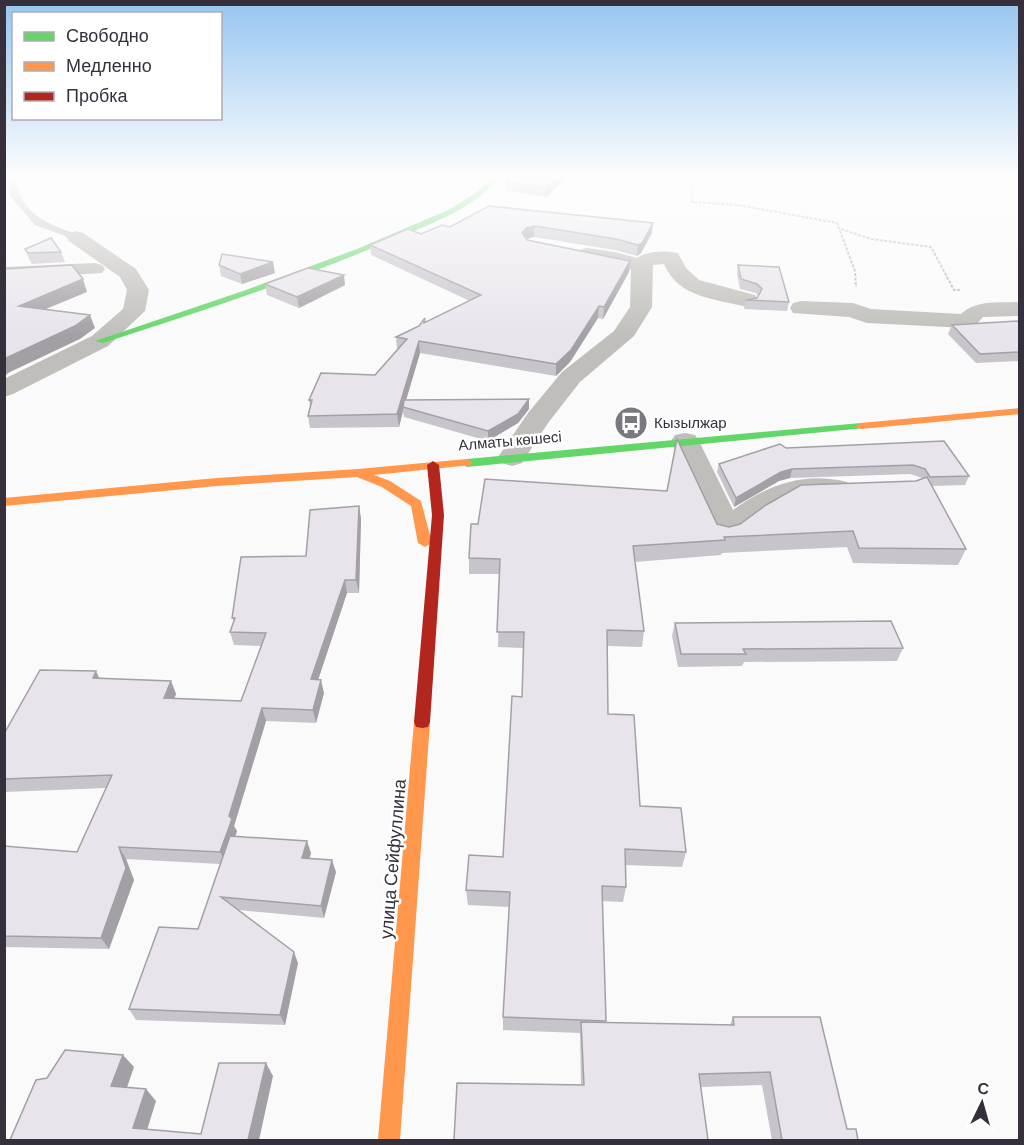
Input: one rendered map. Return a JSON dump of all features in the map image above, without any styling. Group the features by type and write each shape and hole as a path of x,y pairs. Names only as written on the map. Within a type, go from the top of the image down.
{"street":[{"path":"4,389 100,341 292,276 406,230"},
{"path":"76,237 129,273 138,290 134,311 100,341"},
{"path":"560,250 615,258 642,267"},
{"path":"513,457 537,419 571,377 622,336 641,307 642,267 646,260 674,250 676,272 689,286 747,300"},
{"path":"4,273 96,269"},
{"path":"801,308 853,310 867,315 967,321 977,311 1020,309"},
{"name":"Алматы көшесі","path":"4,502 217,482 358,473 1020,411"},
{"path":"685,441 714,500 725,531 750,512 790,489 862,487"},
{"name":"улица Сейфуллина","path":"389,1140 438,515 433,465"},
{"name":"улица Сейфуллина","path":"358,473 386,484 417,504 433,580"}],"lane":[{"path":"58,230 76,237"}],"path":[{"path":"841,230 855,271 857,304 853,310"},
{"path":"844,230 871,239 931,247 954,290 964,290"}],"building":[{"path":"405,230 421,234 429,230 524,230 522,233 527,240 630,261 604,307 599,306 571,350 556,364 419,341 397,414 308,416 312,400 309,400 321,373 375,375 407,339 396,337 419,326 425,318 424,323 481,295 370,245"},
{"path":"563,230 649,230 642,243 638,245"},
{"path":"51,238 61,252 28,253 25,249"},
{"path":"222,254 273,262 240,274 219,265"},
{"path":"72,265 83,279 19,306 90,315 75,326 4,359 4,269"},
{"path":"738,265 779,267 789,302 746,300 757,298 762,289 757,284 741,279"},
{"path":"308,268 344,275 297,297 265,284"},
{"path":"1017,321 1020,323 1020,352 980,354 952,325"},
{"path":"529,399 518,414 488,431 403,407 404,400"},
{"path":"677,439 717,524 729,527 740,524 766,505 801,485 916,481 927,477 966,549 859,548 853,531 724,537 725,540 633,546 644,631 607,630 608,714 634,715 640,806 681,808 686,852 625,849 626,887 602,886 606,1021 503,1017 510,892 466,890 469,855 503,857 512,696 522,697 524,632 497,632 500,559 469,558 471,524 478,524 485,479 667,491"},
{"path":"944,441 969,476 930,477 925,469 913,465 792,469 781,472 736,498 719,464 780,444 786,448"},
{"path":"359,506 356,580 345,580 311,679 321,680 313,710 262,708 229,816 232,819 220,852 119,847 126,868 101,938 4,936 4,846 77,852 112,775 4,779 4,734 40,670 96,671 93,678 171,681 164,698 241,701 266,633 230,632 235,618 232,618 241,557 306,556 310,510"},
{"path":"891,621 903,648 743,649 746,654 681,654 675,623"},
{"path":"230,836 307,841 302,858 332,860 321,906 221,897 294,952 280,1015 129,1009 159,927 198,929"},
{"path":"733,1017 820,1017 847,1129 856,1129 858,1140 782,1140 770,1072 699,1074 708,1140 454,1140 457,1083 584,1085 581,1022 734,1025"},
{"path":"65,1050 123,1055 111,1086 146,1089 133,1128 201,1134 219,1063 266,1063 248,1140 10,1140 36,1080 47,1078"}],"traffic: fast":[{"path":"100,341 250,292 407,230"},
{"path":"467,463 861,426"}],"traffic: slow":[{"path":"861,426 1020,411"},
{"path":"4,502 217,482 467,463"},
{"path":"358,473 386,484 417,504 425,543"},
{"path":"389,1140 422,722"}],"traffic: jam":[{"path":"422,722 438,515 433,465"}],"place":[{"name":"Кызылжар","path":"631,423"}]}
